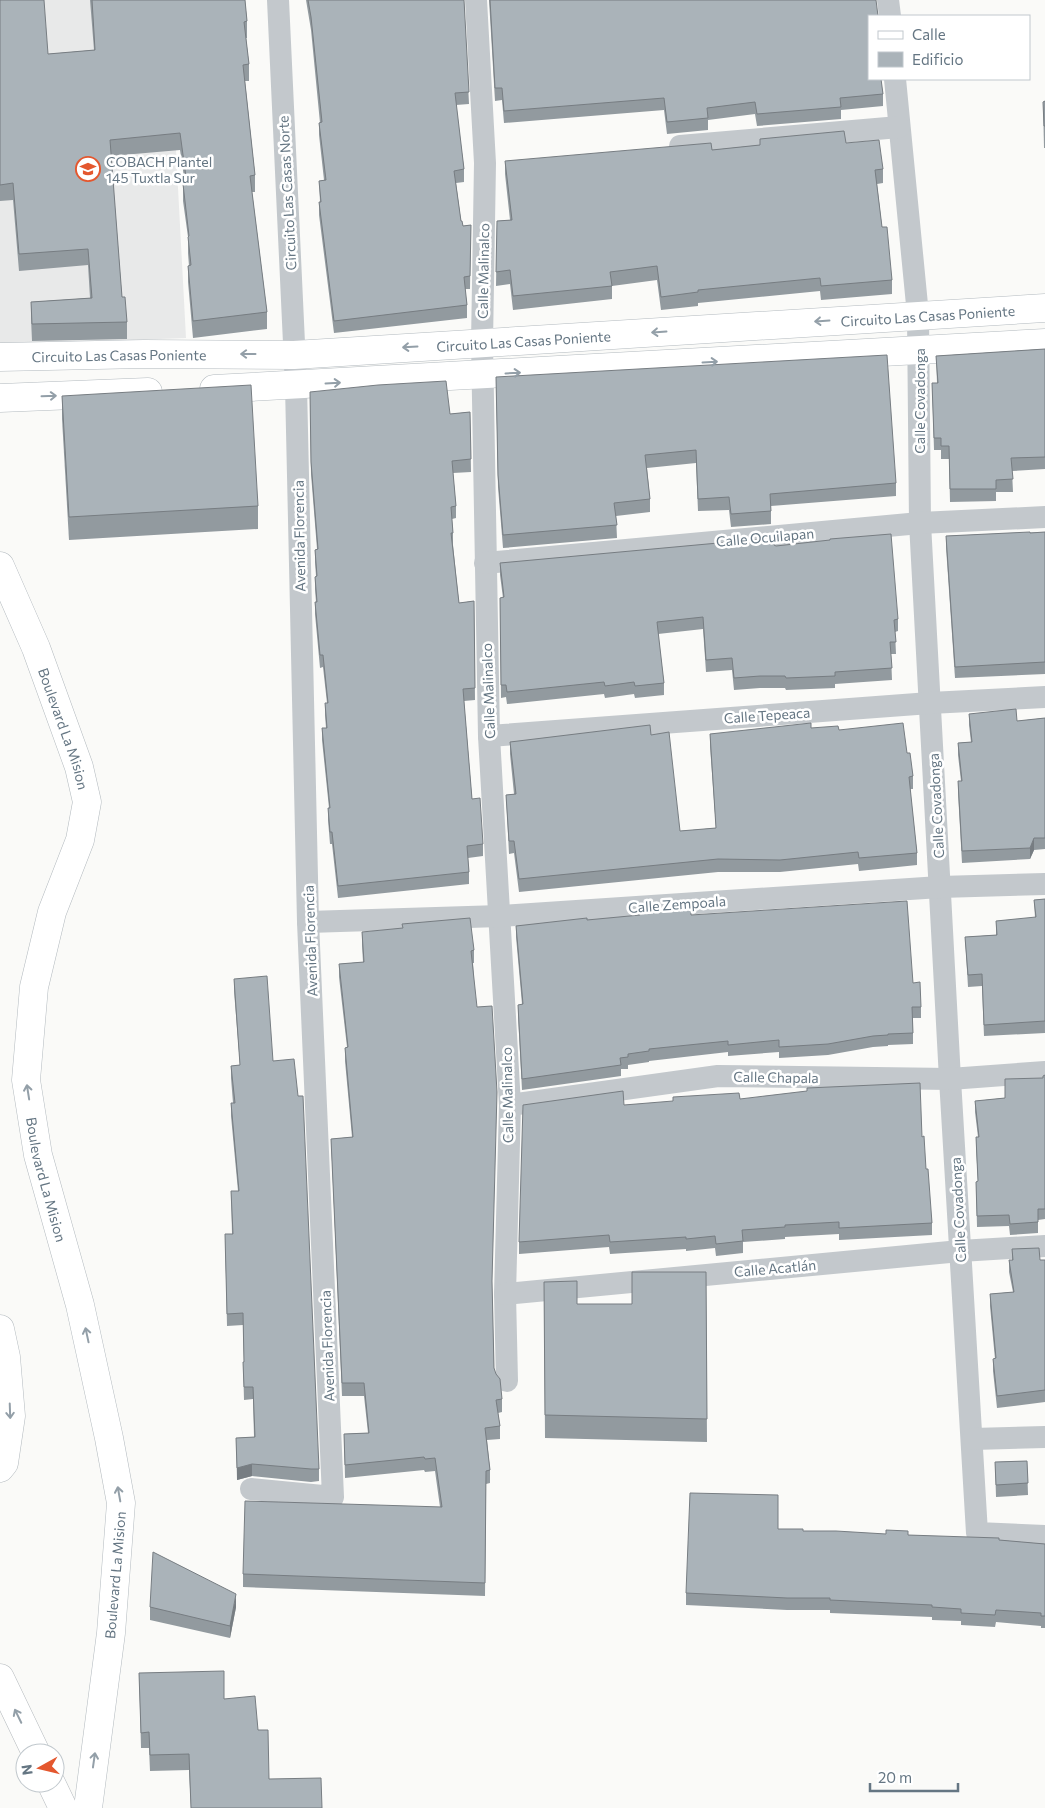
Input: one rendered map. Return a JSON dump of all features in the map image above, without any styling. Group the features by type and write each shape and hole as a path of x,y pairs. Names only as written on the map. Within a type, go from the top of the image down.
{"street":[{"name":"Circuito Las Casas Norte","path":"278,0 296,386"},
{"name":"Calle Malinalco","path":"476,0 495,162 482,343 489,736 510,1104 505,1294 507,1381"},
{"path":"888,0 890,15"},
{"name":"Calle Covadonga","path":"895,80 918,315 920,523 950,1079 978,1533 1045,1536"},
{"path":"662,147 899,127"},
{"name":"Circuito Las Casas Poniente","path":"0,357 144,354 294,354 1045,308"},
{"path":"0,398 296,386 1045,343"},
{"name":"Avenida Florencia","path":"251,1489 333,1497 308,922 296,386"},
{"name":"Calle Ocuilapan","path":"485,563 920,523 1045,517"},
{"name":"Boulevard La Mision","path":"0,566 36,648 79,767 87,802 80,840 52,912 34,987 26,1080 38,1155 80,1304 110,1438 121,1503 111,1633 88,1808"},
{"name":"Calle Tepeaca","path":"489,736 930,703 1045,697"},
{"name":"Calle Zempoala","path":"308,922 500,916 940,887 1045,884"},
{"name":"Calle Chapala","path":"510,1104 718,1076 950,1079 1045,1072"},
{"name":"Calle Acatlán","path":"505,1294 960,1251 1045,1246"},
{"path":"0,1329 6,1357 11,1416 4,1463 0,1468"},
{"path":"972,1439 1045,1437"},
{"path":"0,1678 31,1743"},
{"path":"56,1793 63,1808"}],"shaded area":[{"name":"COBACH Plantel 145 Tuxtla Sur","path":"0,0 168,0 186,338 0,345"}],"building":[{"name":"COBACH Plantel 145 Tuxtla Sur","path":"0,0 44,0 48,54 95,50 92,0 245,0 247,21 244,22 249,64 243,65 255,175 250,176 267,312 193,321 188,266 191,265 189,236 183,184 187,184 180,133 110,140 122,297 125,297 127,322 32,324 31,302 92,298 88,249 19,254 13,183 0,185"},
{"path":"308,0 464,0 469,92 455,93 464,169 454,171 461,221 463,226 471,225 470,276 464,277 467,305 334,321 319,202 321,202 319,181 326,180 319,123 322,122"},
{"path":"490,0 876,0 878,15 868,15 868,80 881,80 883,94 840,98 841,107 757,114 755,102 707,108 708,118 667,122 664,98 504,111 502,88 495,88"},
{"path":"1045,101 1045,126 1044,126 1043,102"},
{"path":"844,131 846,143 879,140 883,169 875,170 882,227 887,227 892,280 821,286 820,278 698,290 698,292 661,297 657,266 610,272 612,286 513,296 510,270 496,272 497,221 512,220 505,161 711,143 712,150 760,145 760,139"},
{"path":"1045,349 1045,457 1011,458 1013,479 996,480 996,489 950,489 949,446 941,446 941,438 934,438 932,383 938,383 936,356"},
{"path":"887,355 896,483 770,494 771,511 731,514 729,497 698,499 696,450 645,455 650,499 614,503 617,525 503,535 498,475 496,377"},
{"path":"446,381 450,414 470,412 471,459 452,461 456,506 451,507 453,533 451,533 459,603 474,601 475,688 463,689 472,799 480,798 483,844 467,846 469,872 338,886 332,832 330,832 328,808 330,808 322,728 327,728 325,703 328,703 323,655 320,655 315,602 317,602 315,577 317,576 315,550 318,549 311,462 310,392"},
{"path":"251,385 258,506 69,517 62,396"},
{"path":"1045,532 1045,662 955,667 946,536"},
{"path":"891,534 898,619 894,620 896,642 890,642 892,668 835,672 835,676 734,678 732,658 706,660 703,617 657,622 664,683 635,686 634,682 605,686 604,682 507,692 506,685 501,685 500,598 504,597 500,563 773,538 774,545 776,546"},
{"path":"1016,709 1017,721 1045,718 1045,838 1034,838 1030,848 962,851 958,781 962,781 958,743 972,742 969,714"},
{"path":"811,723 811,728 838,726 839,730 903,723 907,753 910,753 913,776 909,777 917,853 859,858 858,852 780,860 718,859 519,879 514,841 509,841 506,795 516,794 510,742 650,725 651,735 669,732 680,831 716,828 710,734"},
{"path":"1045,899 1045,1021 984,1025 982,974 968,975 965,937 997,935 996,921 1036,917 1034,900"},
{"path":"907,901 913,983 920,982 921,1007 912,1007 913,1033 888,1034 828,1044 779,1047 779,1040 728,1045 728,1041 649,1049 649,1051 628,1054 628,1057 620,1058 621,1065 522,1079 518,1005 523,1004 516,926 587,918 587,920 640,915 640,913 691,910 691,915"},
{"path":"470,918 474,950 471,951 477,1007 492,1006 497,1092 492,1281 494,1368 500,1379 502,1399 496,1400 500,1426 485,1428 490,1470 486,1471 485,1583 243,1574 245,1501 442,1507 435,1458 425,1459 424,1457 345,1465 344,1434 369,1433 364,1383 342,1383 331,1139 353,1137 345,1048 348,1047 339,964 364,962 362,932 403,928 402,924"},
{"path":"267,976 273,1061 294,1059 298,1096 303,1096 319,1469 252,1464 237,1468 236,1438 255,1437 253,1387 244,1387 243,1313 227,1314 225,1234 233,1234 231,1191 239,1191 231,1103 235,1103 231,1066 240,1065 234,979"},
{"path":"1045,1075 1045,1209 1038,1209 1038,1222 1010,1224 1009,1215 977,1216 976,1137 979,1137 975,1101 1005,1098 1005,1079 1043,1078"},
{"path":"920,1083 922,1137 924,1136 926,1169 928,1169 932,1223 839,1228 839,1222 785,1225 785,1227 742,1230 743,1241 716,1244 715,1236 610,1242 609,1235 519,1242 523,1105 623,1091 624,1105 673,1101 673,1097 739,1093 740,1099 807,1091 807,1088"},
{"path":"1039,1248 1040,1260 1045,1260 1045,1390 997,1396 993,1359 996,1358 990,1294 1014,1292 1009,1260 1013,1260 1012,1249"},
{"path":"632,1272 706,1272 707,1419 545,1415 544,1282 577,1281 577,1304 632,1304"},
{"path":"1027,1461 1028,1483 996,1485 995,1462"},
{"path":"690,1493 778,1495 778,1529 886,1534 886,1530 908,1531 908,1535 999,1538 999,1540 1045,1544 1045,1616 1041,1616 1041,1613 996,1610 995,1615 961,1613 961,1609 932,1607 932,1605 830,1600 830,1598 686,1593"},
{"path":"153,1552 236,1594 230,1626 150,1607"},
{"path":"224,1671 224,1699 255,1696 258,1730 268,1730 269,1779 321,1778 322,1808 191,1808 189,1754 150,1755 149,1732 141,1733 139,1673"}],"place":[{"name":"COBACH Plantel 145 Tuxtla Sur","path":"88,169"}]}
